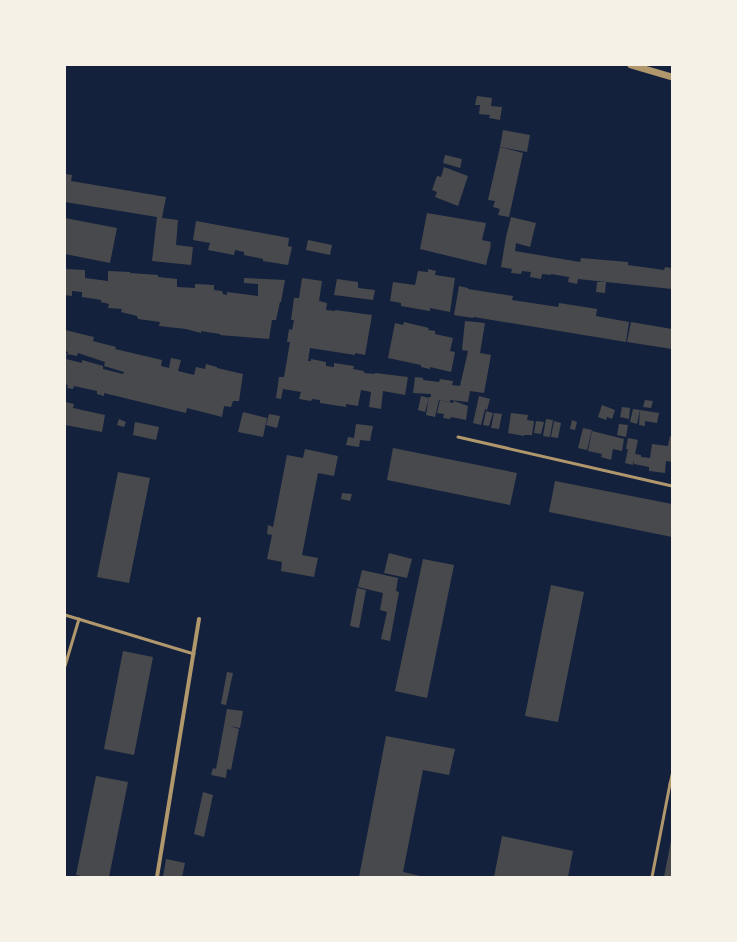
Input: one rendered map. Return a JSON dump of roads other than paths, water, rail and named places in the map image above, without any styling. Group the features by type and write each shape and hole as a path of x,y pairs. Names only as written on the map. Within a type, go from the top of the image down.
{"street":[{"path":"631,65 672,77"},
{"path":"157,877 199,619"}],"lane":[{"path":"458,437 672,486"},
{"path":"65,615 194,654"},
{"path":"65,666 79,619"},
{"path":"652,877 672,775"}]}
